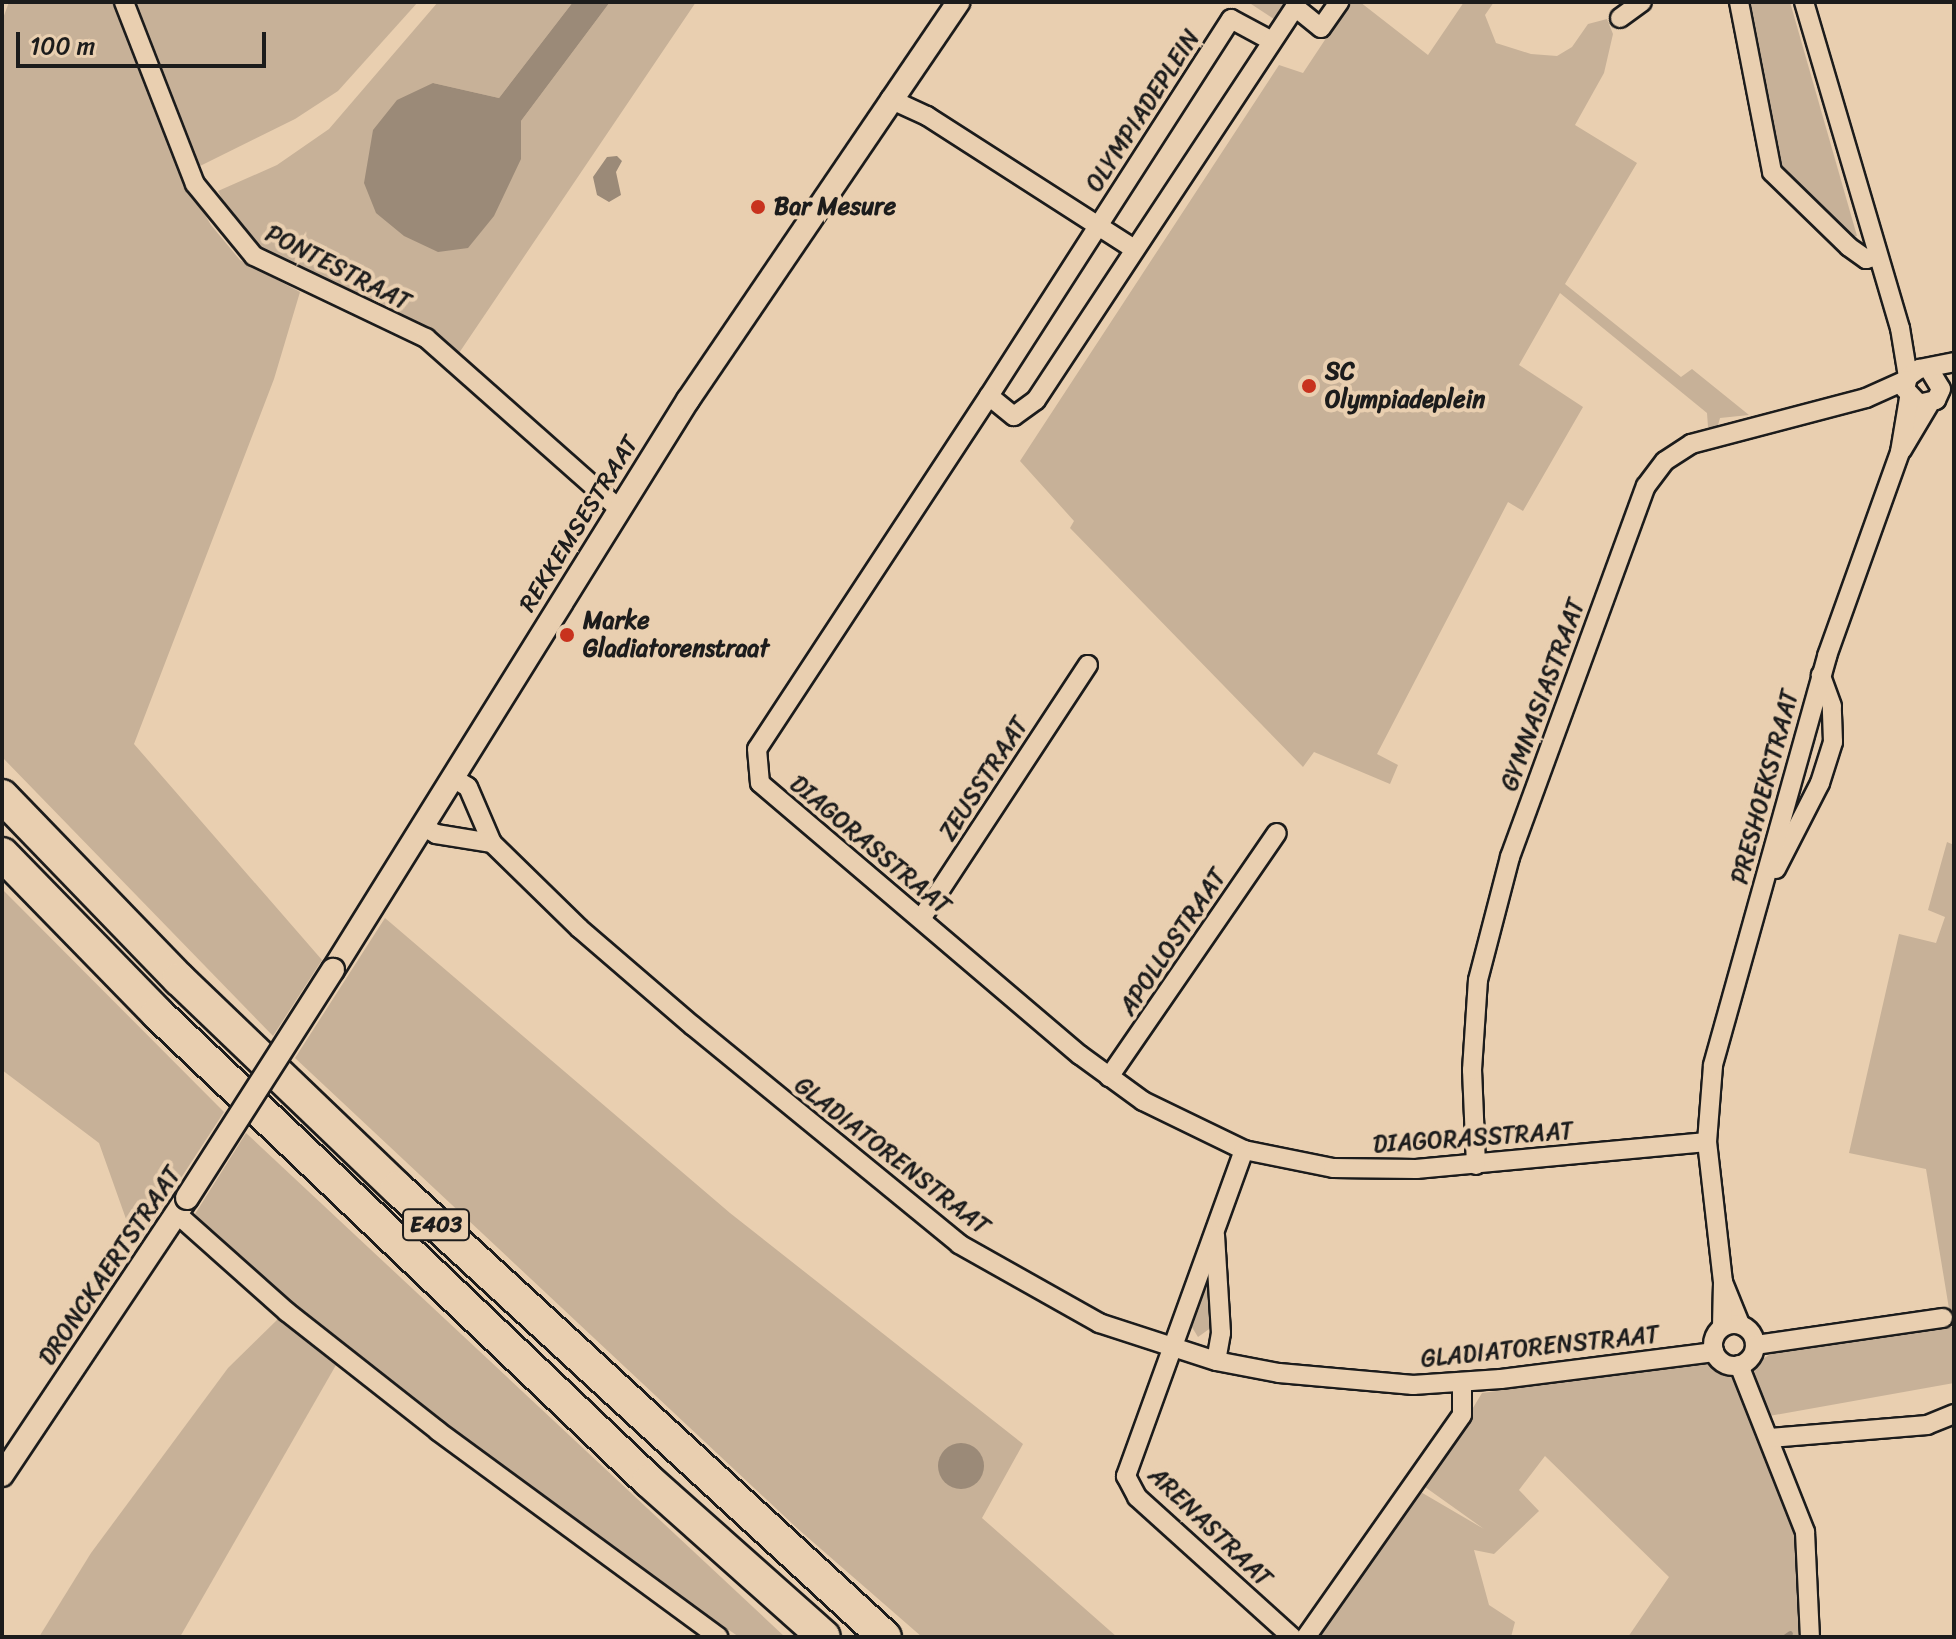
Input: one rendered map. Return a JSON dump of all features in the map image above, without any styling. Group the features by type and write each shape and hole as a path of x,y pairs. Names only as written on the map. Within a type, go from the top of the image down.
{"highway":[{"name":"E403","path":"2,796 179,979 397,1188 885,1637"},
{"name":"E403","path":"2,854 157,1013 649,1481 824,1637"}],"street":[{"name":"PONTESTRAAT","path":"124,2 195,184 254,256 426,338 619,509"},
{"name":"REKKEMSESTRAAT","path":"260,1084 424,827 619,509 894,93 958,2"},
{"path":"989,396 1014,416 1025,411 1270,40 1295,7 1321,28 1339,2"},
{"path":"1620,18 1642,2"},
{"path":"1739,2 1772,172 1849,247 1866,259 1877,256"},
{"path":"1804,2 1900,328 1942,392"},
{"name":"OLYMPIADEPLEIN","path":"989,396 1101,228 1112,200 1231,19 1270,40"},
{"path":"894,93 1101,228"},
{"name":"OLYMPIADEPLEIN","path":"1101,228 1133,248"},
{"name":"PRESHOEKSTRAAT","path":"1900,328 1908,388 1900,452"},
{"path":"1908,388 1928,369 1954,362"},
{"path":"1908,388 1942,392"},
{"name":"GYMNASIASTRAAT","path":"1476,1165 1472,1070 1482,965 1510,857 1646,486 1665,461 1691,444 1866,398 1890,401 1908,388"},
{"name":"PRESHOEKSTRAAT","path":"1731,1325 1707,1142 1713,1065 1821,675 1853,573 1900,452 1942,392"},
{"name":"DIAGORASSTRAAT","path":"989,396 757,749 760,783 1109,1077 1143,1101 1244,1150 1333,1168 1476,1165 1707,1142"},
{"name":"ZEUSSTRAAT","path":"921,919 1088,665"},
{"name":"PRESHOEKSTRAAT","path":"1756,911 1820,783 1833,742 1832,706 1821,675"},
{"name":"GLADIATORENSTRAAT","path":"453,778 468,787 492,843 579,928 682,1017 959,1244 1078,1313 1169,1348 1216,1361 1355,1381 1462,1383 1714,1352"},
{"path":"424,827 436,834 492,843"},
{"name":"APOLLOSTRAAT","path":"1109,1077 1277,833"},
{"name":"DRONCKAERTSTRAAT","path":"2,1475 260,1084"},
{"path":"1169,1348 1244,1150"},
{"path":"182,1206 287,1312 438,1431 718,1637"},
{"path":"1214,1229 1221,1333 1216,1361"},
{"path":"1755,1345 1943,1318"},
{"path":"1731,1325 1751,1332 1755,1345 1751,1358 1739,1365 1724,1363 1714,1352 1714,1338 1731,1325"},
{"name":"ARENASTRAAT","path":"1169,1348 1126,1471 1128,1485 1292,1637"},
{"path":"1739,1365 1805,1532 1810,1637"},
{"path":"1306,1637 1462,1415 1462,1383"},
{"path":"1770,1438 1927,1425 1954,1414"}],"shaded area":[{"path":"9,2 114,2 186,183 211,225 240,260 300,292 274,379 134,744 322,960 273,1036 2,757 2,21"},
{"path":"131,2 418,2 338,91 295,119 200,166 194,164"},
{"path":"438,2 573,2 499,98 433,83 521,159 521,121 610,2 696,2 459,353 387,306 255,247 234,223 218,191 277,165 329,129"},
{"path":"573,2 610,2 521,121 521,159 494,216 468,248 438,252 404,236 376,213 364,183 373,130 397,100 433,83 499,98"},
{"path":"1248,2 1285,2 1274,19"},
{"name":"SC Olympiadeplein","path":"1350,2 1360,2 1428,55 1464,2 1494,2 1485,15 1496,43 1531,54 1557,56 1572,47 1588,24 1607,19 1613,34 1604,73 1575,125 1637,163 1565,284 1681,377 1692,369 1749,415 1720,418 1717,429 1708,427 1707,413 1560,293 1519,365 1583,407 1523,511 1508,502 1377,754 1398,765 1390,784 1314,752 1303,767 1070,528 1074,521 1020,461 1279,65 1303,73"},
{"path":"1744,2 1790,2 1857,236 1847,237 1787,177 1771,138"},
{"path":"617,156 622,161 616,172 621,195 609,202 597,195 593,177 607,157"},
{"path":"1947,842 1954,845 1954,1383 1769,1416 1754,1370 1757,1362 1771,1354 1952,1327 1926,1169 1849,1153 1899,934 1936,943 1945,917 1928,910"},
{"path":"2,889 224,1112 136,1247 99,1143 2,1070"},
{"path":"385,918 730,1213 1023,1444 982,1518 1117,1637 922,1637 798,1529 295,1058"},
{"path":"246,1133 785,1637 739,1637 706,1614 444,1425 293,1305 195,1214"},
{"path":"1207,1279 1212,1327 1198,1337 1190,1324"},
{"path":"279,1318 336,1365 180,1637 39,1637 91,1553 228,1368"},
{"path":"1702,1363 1730,1373 1795,1518 1802,1578 1798,1637 1628,1637 1669,1577 1545,1456 1519,1490 1539,1511 1494,1554 1474,1550 1489,1605 1515,1622 1511,1637 1317,1637 1419,1491 1484,1529 1425,1487 1482,1393"},
{"path":"961,1443 978,1449 984,1466 978,1483 961,1489 944,1483 938,1466 944,1449"}],"waterway":[{"path":"1784,1637 1790,1633"}],"place":[{"name":"Bar Mesure","path":"758,207"},
{"name":"SC Olympiadeplein","path":"1309,386"},
{"name":"Marke Gladiatorenstraat","path":"567,635"}]}
